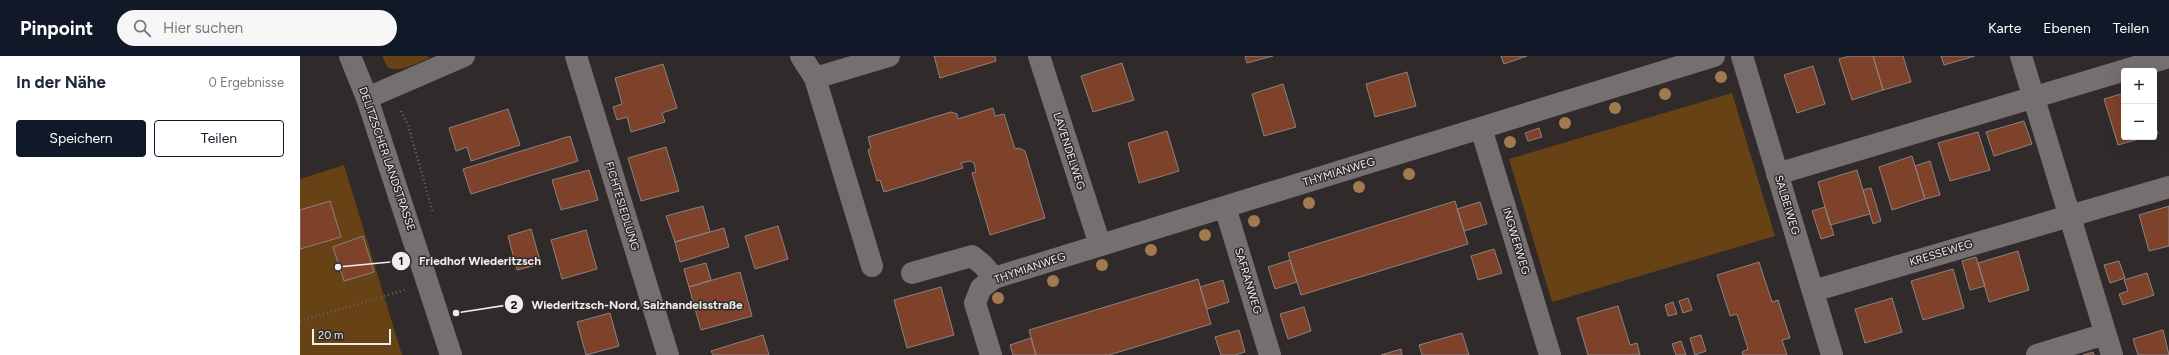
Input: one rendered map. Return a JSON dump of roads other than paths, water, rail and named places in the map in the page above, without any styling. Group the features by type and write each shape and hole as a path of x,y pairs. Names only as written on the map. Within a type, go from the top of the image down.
{"street":[{"name":"DELITZSCHER LANDSTRASSE","path":"350,56 367,98 451,355"},
{"path":"367,98 464,56"},
{"name":"FICHTESIEDLUNG","path":"576,56 668,355"},
{"path":"801,56 815,78 872,266"},
{"path":"815,78 889,56"},
{"name":"LAVENDELWEG","path":"1039,56 1100,245"},
{"name":"THYMIANWEG","path":"991,355 975,303 981,288 994,278 1714,56"},
{"name":"SALBEIWEG","path":"1742,56 1832,355"},
{"path":"2021,56 2112,355"},
{"path":"1777,174 2169,57"},
{"name":"INGWERWEG","path":"1482,128 1550,355"},
{"name":"KRESSEWEG","path":"1813,291 2169,187"},
{"name":"SAFRANWEG","path":"1225,207 1270,355"},
{"path":"912,273 972,256 983,265 994,278"},
{"path":"2037,355 2105,334"}],"place":[{"name":"Friedhof Wiederitzsch","path":"338,267"},
{"name":"Wiederitzsch-Nord, Salzhandelsstraße","path":"456,313"}]}
